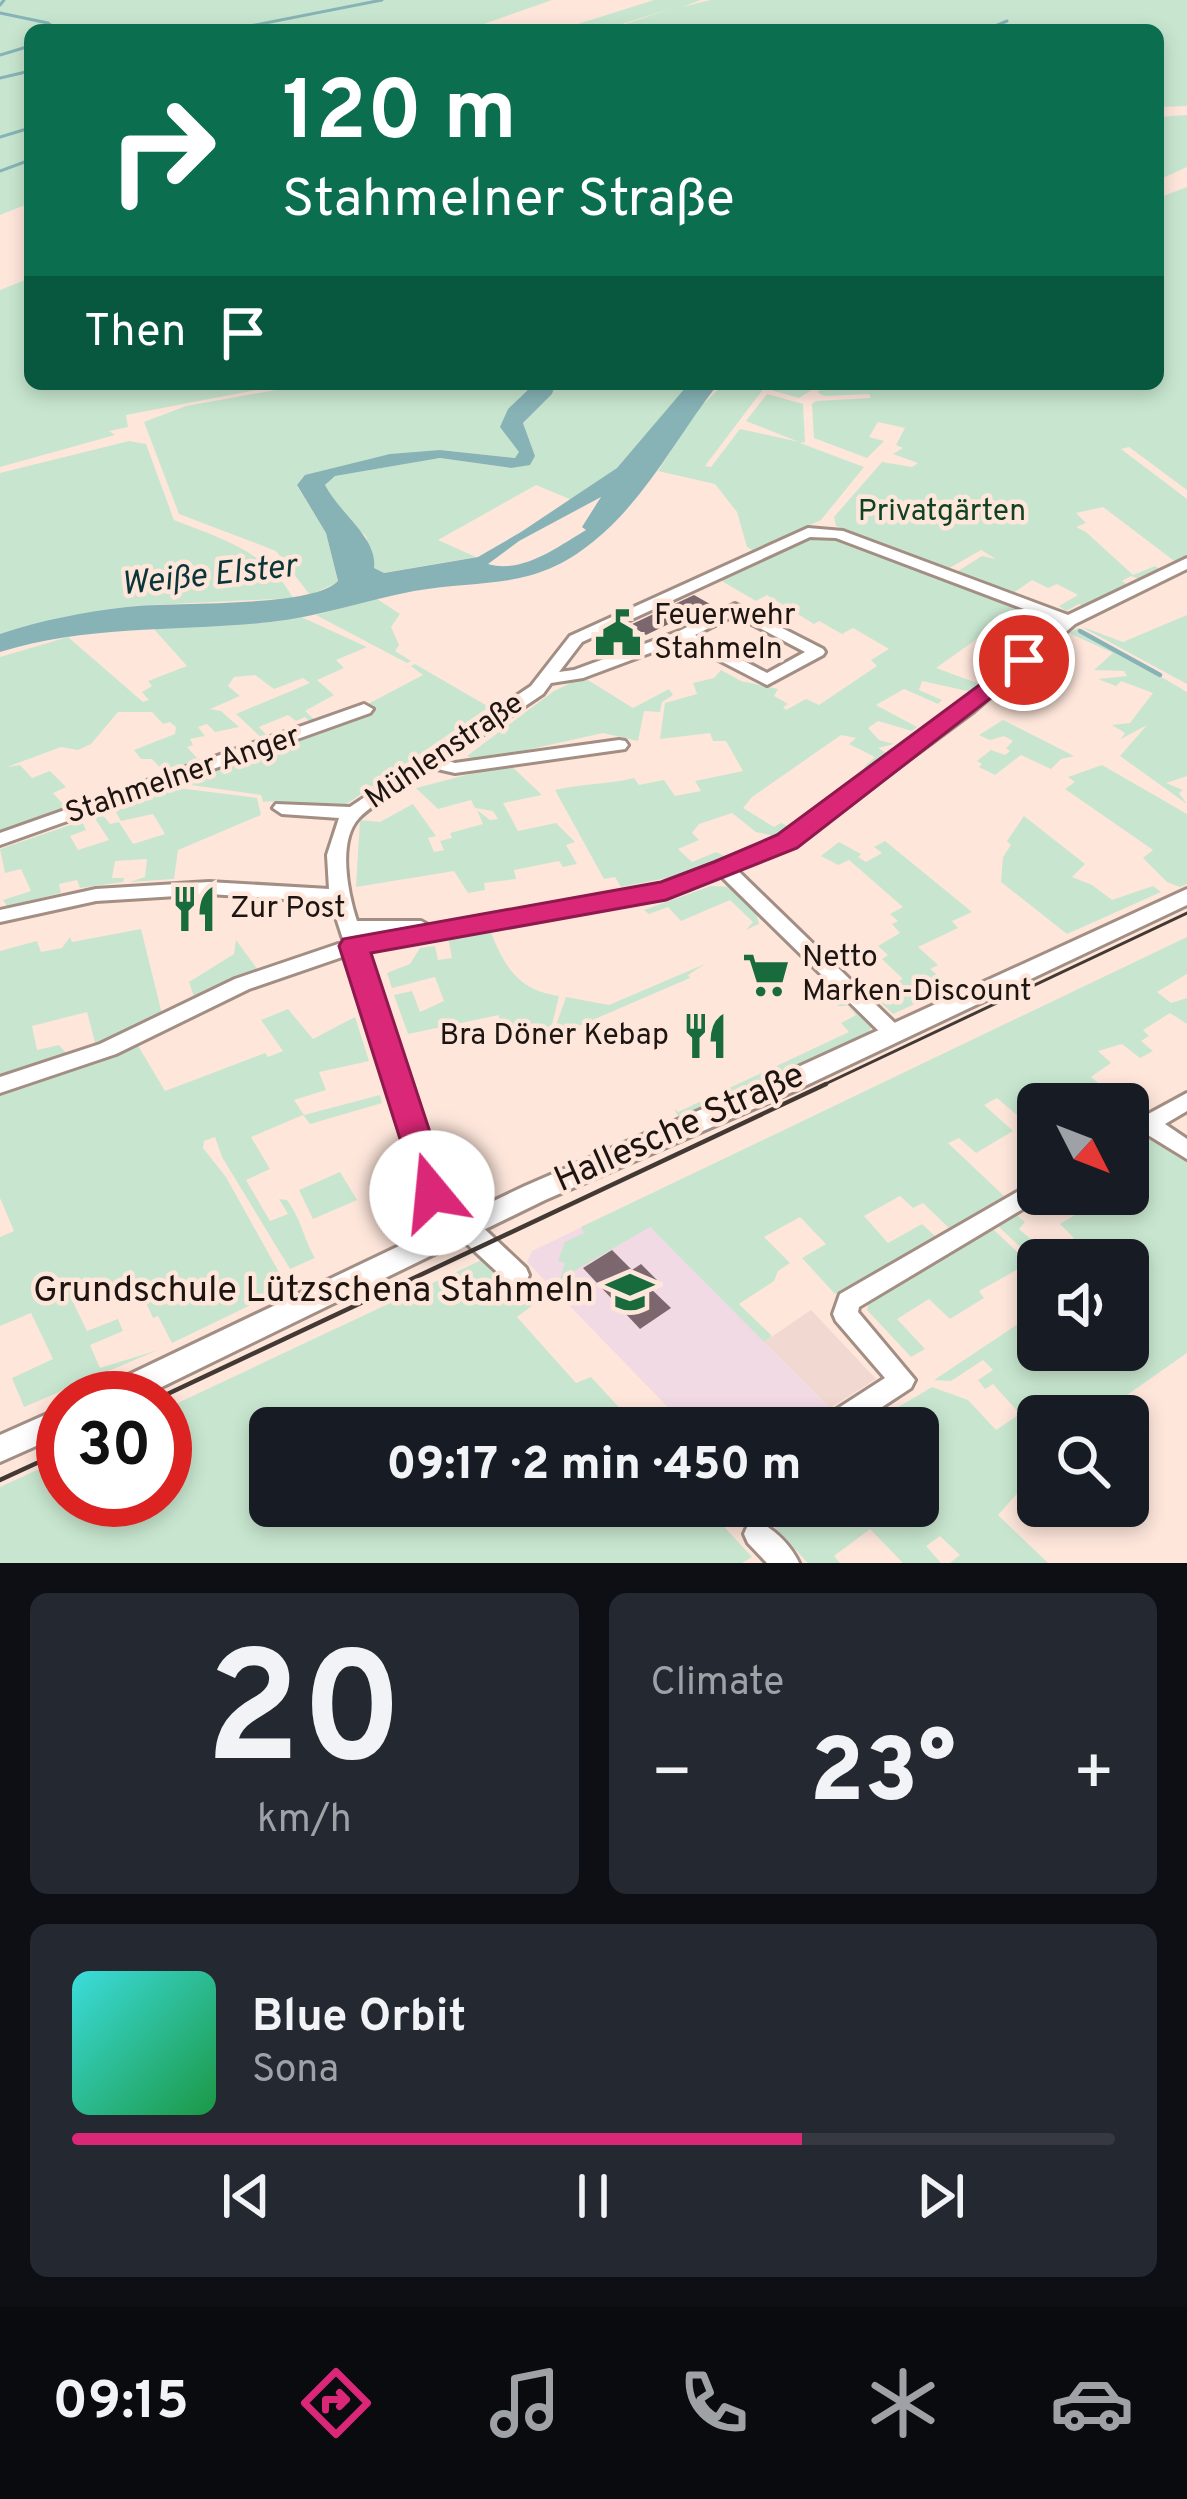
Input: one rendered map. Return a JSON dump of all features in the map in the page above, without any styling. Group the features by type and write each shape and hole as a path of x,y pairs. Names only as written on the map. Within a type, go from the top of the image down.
{"street":[{"name":"Mühlenstraße","path":"517,1274 432,1193 339,896 336,855 348,818 547,679 576,639 808,532 824,530 1069,621"},
{"path":"0,1085 124,1043 351,937 666,890 724,868 799,833 968,707 1069,621 1187,563"},
{"name":"Mühlenstraße","path":"547,679 577,674 683,635 735,610 817,652 767,680 683,635"},
{"name":"Stahmelner Anger","path":"0,839 168,783 364,709"},
{"path":"430,762 454,768 619,745"},
{"name":"Stahmelner Anger","path":"282,808 354,813"},
{"path":"724,868 893,1033"},
{"path":"0,916 96,895 209,888 339,896"},
{"name":"Hallesche Straße","path":"167,1371 1187,896"},
{"path":"1149,1123 1187,1101"},
{"path":"1149,1134 1187,1150"},
{"path":"861,1407 902,1380 844,1314 849,1301 1017,1201"},
{"path":"0,1449 36,1432"},
{"path":"758,1534 785,1563"}],"shaded area":[{"path":"628,1205 829,1407 668,1407 527,1262 532,1251"},
{"path":"811,1310 876,1379 829,1407 764,1342"}],"green space":[{"path":"0,0 552,0 484,24 24,24 24,205 0,215"},
{"path":"654,0 701,0 682,7 710,0 1187,0 1187,106 1164,107 1164,24 626,24 673,8 622,24 578,24"},
{"path":"1187,115 1187,167 1164,177 1164,117"},
{"path":"1187,187 1187,490 1129,447 1121,449 1187,499 1187,559 1177,563 1103,507 1076,513 1086,523 1076,527 1133,575 1155,566 1161,570 1139,579 1131,576 1122,581 1128,585 1085,607 1079,604 1066,611 1059,606 1078,595 1057,584 1048,588 1032,580 1012,594 955,573 982,556 996,559 981,550 946,570 836,526 834,517 882,462 912,467 918,463 893,454 903,448 896,445 905,428 878,422 869,437 884,441 867,458 814,438 812,404 816,401 871,398 869,394 824,396 820,390 1164,390 1164,196"},
{"path":"24,280 24,390 257,390 126,415 128,427 109,431 115,435 0,467 0,290"},
{"path":"276,390 528,390 518,399 520,453 515,458 440,450 297,486 326,533 338,582 310,595 276,551 179,514 144,422 186,406"},
{"path":"554,390 685,390 617,468 572,500 536,485 438,540 476,557 383,573 374,568 366,536 342,516 325,486 334,476 440,458 511,468 535,456 523,423"},
{"name":"Privatgärten","path":"718,390 762,390 705,466 711,467 740,429 799,442 746,421 767,394 803,404 805,442 800,443 864,467 821,520 754,551 747,547 737,512 715,484 658,471 698,409"},
{"name":"Privatgärten","path":"771,390 812,390 799,398"},
{"path":"129,441 146,444 174,520 256,558 293,598 132,606 0,634 0,473"},
{"path":"813,537 832,537 1049,622 1030,636 1037,628 999,614 974,641 936,668 977,683 989,677 972,692 922,681 919,690 942,700 938,704 904,689 876,705 917,727 912,731 878,721 868,728 879,740 894,744 878,748 890,755 870,770 864,767 875,757 849,744 856,738 841,735 752,797 743,808 774,827 781,823 792,828 779,837 756,832 732,813 699,824 692,833 699,840 678,849 692,862 716,852 727,857 682,875 621,887 615,877 604,879 555,790 634,778 639,785 664,780 675,796 701,791 695,781 743,771 726,741 713,741 710,733 660,739 665,703 697,694 693,683 714,678 721,670 741,681 778,689 774,696 788,704 783,707 786,710 806,699 819,705 877,666 871,660 889,649 853,628 842,634 819,621 814,624 767,595 756,601 720,580"},
{"path":"377,599 400,614 391,627 399,645 395,651 411,661 316,615"},
{"path":"1187,615 1187,684 1080,626 1123,642"},
{"path":"299,616 367,647 336,660 344,668 317,680 334,695 305,711 316,721 313,725 305,717 296,721 288,715 259,727 270,739 267,743 236,714 310,683 303,678 274,689 255,675 234,677 228,686 240,696 210,709 221,711 239,727 215,732 207,724 198,727 205,736 190,739 193,745 187,747 203,765 168,776 152,759 141,759 134,750 175,734 176,727 163,724 152,712 118,712 91,744 78,750 61,747 7,767 20,765 32,778 50,771 66,787 53,793 64,805 78,800 83,805 0,833 0,657 68,637 143,702 149,700 142,692 152,686 148,681 187,666 152,627 274,622"},
{"path":"1078,628 1187,692 1187,776 1166,783 1183,790 1179,793 1187,804 1120,756 1147,725 1121,739 1125,733 1112,725 1130,723 1153,693 1121,681 1116,686 1098,679 1127,676 1124,671 1094,670 1113,653 1069,633"},
{"path":"415,664 489,707 348,803 328,807 263,802 261,795 177,783 369,715 364,706 423,675 411,666"},
{"path":"583,677 633,708 669,689 673,695 662,702 660,712 644,711 638,741 603,733 477,761 467,756 554,691"},
{"path":"1003,720 1074,756 1061,759 1051,769 1021,755 995,775 979,767 982,764 977,761 991,750 1005,755 1010,751 1006,748 1013,741 1004,736 990,740 979,735"},
{"path":"509,764 542,795 503,803 518,831 556,823 575,842 566,845 577,864 563,867 559,861 514,870 516,879 484,883 485,890 468,893 454,871 356,887 360,820 380,822 413,804 436,836 428,838 434,852 444,850 440,841 452,838 450,833 483,824 477,810 490,820 498,819 493,811 475,808 471,800 438,809 416,788"},
{"path":"1102,765 1187,814 1187,884 1180,887 1167,882 1143,858 1153,850 1065,789 1075,782 1068,777"},
{"path":"170,787 257,798 261,815 178,850 174,879 130,882 145,877 147,859 115,861 112,878 124,878 123,882 80,888 77,880 59,884 61,893 7,906 3,900 31,891 21,869 5,873 0,849 82,821 86,830 70,836 78,850 109,840 94,817 102,814 110,824 119,822 133,844 165,834 153,814 121,821 114,809"},
{"path":"1024,816 1085,864 1072,877 1112,900 1153,886 1161,892 1067,934 1001,882 1003,857 1011,845 1007,841"},
{"path":"885,841 972,912 952,921 958,928 918,947 938,965 930,969 952,987 893,1014 871,993 903,979 882,959 888,955 878,946 900,933 892,924 898,921 890,914 903,907 849,860 838,865 821,856 839,842 866,862 882,853 874,847"},
{"path":"711,886 734,887 754,907 759,924 746,930 753,922 730,900 681,921 668,907 649,914 644,910"},
{"path":"141,929 162,1014 97,1050 87,1012 32,1026 37,1050 59,1045 66,1053 0,1077 0,951 37,941 41,952 62,948 70,937 72,942"},
{"path":"490,930 515,975 533,988 559,996 551,1029 513,1036 499,1031 499,1015 408,1034 394,995 412,991 420,1012 444,1001 435,977 392,988 387,973 410,964 420,948 435,946 438,960 452,958 448,937"},
{"path":"1187,937 1187,974 1157,992 1171,1003 1187,998 1187,1024 1170,1013 1143,1030 1149,1036 1141,1041 1153,1051 1140,1058 1122,1044 1098,1051 1111,1063 1091,1077 1098,1083 1017,1083 1017,1115 997,1098 984,1105 1013,1131 976,1153 959,1138 948,1143 1004,1196 949,1228 923,1203 913,1208 900,1196 864,1216 888,1243 922,1224 935,1236 835,1294 802,1258 826,1244 800,1217 764,1237 790,1263 778,1271 774,1281 739,1304 772,1336 764,1342 650,1227 550,1285 560,1279 565,1263 558,1261 565,1242 584,1233 581,1227"},
{"path":"236,940 258,970 197,1006 189,982 234,954"},
{"path":"705,964 690,978 560,1034 555,1028 566,997 609,1005"},
{"path":"847,1006 872,1026 866,1036 678,1116 674,1109 678,1112 849,1032 841,1023 856,1015"},
{"path":"288,1009 313,1039 355,1017 369,1061 319,1072 326,1090 294,1100 304,1115 380,1095 382,1103 310,1124 303,1115 251,1137 270,1169 246,1180 270,1221 288,1214 279,1199 287,1200 315,1258 290,1269 222,1157 215,1137 204,1141 203,1148 226,1177 280,1274 275,1278 282,1290 172,1343 158,1316 153,1318 133,1273 121,1279 123,1283 72,1300 87,1331 118,1319 123,1331 90,1345 100,1368 158,1350 109,1371 36,1371 36,1402 24,1407 12,1378 53,1359 31,1313 0,1326 0,1237 14,1231 0,1198 0,1088 73,1064 86,1065 137,1044 165,1091 265,1053 268,1057 283,1051 261,1020"},
{"path":"1149,1139 1187,1159 1187,1353 1127,1395 1017,1395 1017,1411 993,1384 985,1389 978,1380 993,1370 983,1360 951,1381 934,1380 1017,1325 1017,1371 1149,1371 1149,1239 1072,1239 1060,1224 1075,1215 1149,1215"},
{"path":"340,1172 357,1200 313,1219 299,1190"},
{"path":"1015,1214 1025,1222 1019,1229 1030,1239 1017,1239 1017,1244 997,1225"},
{"path":"992,1228 1017,1252 1017,1270 979,1291 984,1298 950,1319 929,1299 897,1319 925,1349 911,1357 867,1310 869,1302"},
{"path":"488,1257 533,1305 517,1317 576,1383 591,1377 619,1407 249,1407 249,1527 724,1527 752,1557 742,1563 0,1563 0,1487 36,1470 36,1527 192,1527 192,1396"},
{"path":"932,1387 968,1400 996,1430 1017,1416 1017,1494 998,1515 1048,1563 950,1563 960,1555 940,1536 926,1546 941,1563 903,1563 870,1529 834,1556 840,1563 808,1563 775,1527 939,1527 939,1407 898,1407"}],"water":[{"path":"528,390 554,390 523,423 535,456 530,465 511,468 440,458 335,476 325,485 370,546 374,568 384,573 478,557 617,468 683,390 714,390 613,524 571,557 529,576 414,591 289,620 101,633 0,652 0,634 79,614 148,605 271,600 323,590 338,581 326,533 297,485 305,475 390,454 440,450 515,458 519,452 500,427 508,409","holes":["601,497 582,527 586,530 527,562 488,564 519,541"]}],"building":[{"path":"694,595 710,604 646,635 630,625"},
{"name":"Grundschule Lützschena Stahmeln","path":"612,1250 632,1270 641,1264 657,1280 648,1286 671,1308 640,1329 583,1268"}],"waterway":[{"path":"0,5 4,0"},
{"path":"260,24 382,0"},
{"path":"0,13 49,24"},
{"path":"1000,24 1007,21"},
{"path":"0,55 24,48"},
{"path":"0,78 24,72"},
{"path":"0,137 24,130"},
{"path":"0,171 24,162"},
{"path":"1080,631 1160,675"}],"tram line":[{"path":"819,1087 1187,913"},
{"path":"192,1382 826,1084"},
{"path":"0,1480 36,1463"}],"place":[{"name":"Feuerwehr Stahmeln","path":"618,633"},
{"name":"Zur Post","path":"194,909"},
{"name":"Netto Marken-Discount","path":"766,975"},
{"name":"Bra Döner Kebap","path":"705,1036"},
{"name":"Grundschule Lützschena Stahmeln","path":"630,1292"}],"route":[{"path":"432,1193 354,946 666,890 787,842 1024,660"}],"water label":[{"name":"Weiße Elster","path":"209,577"}]}
